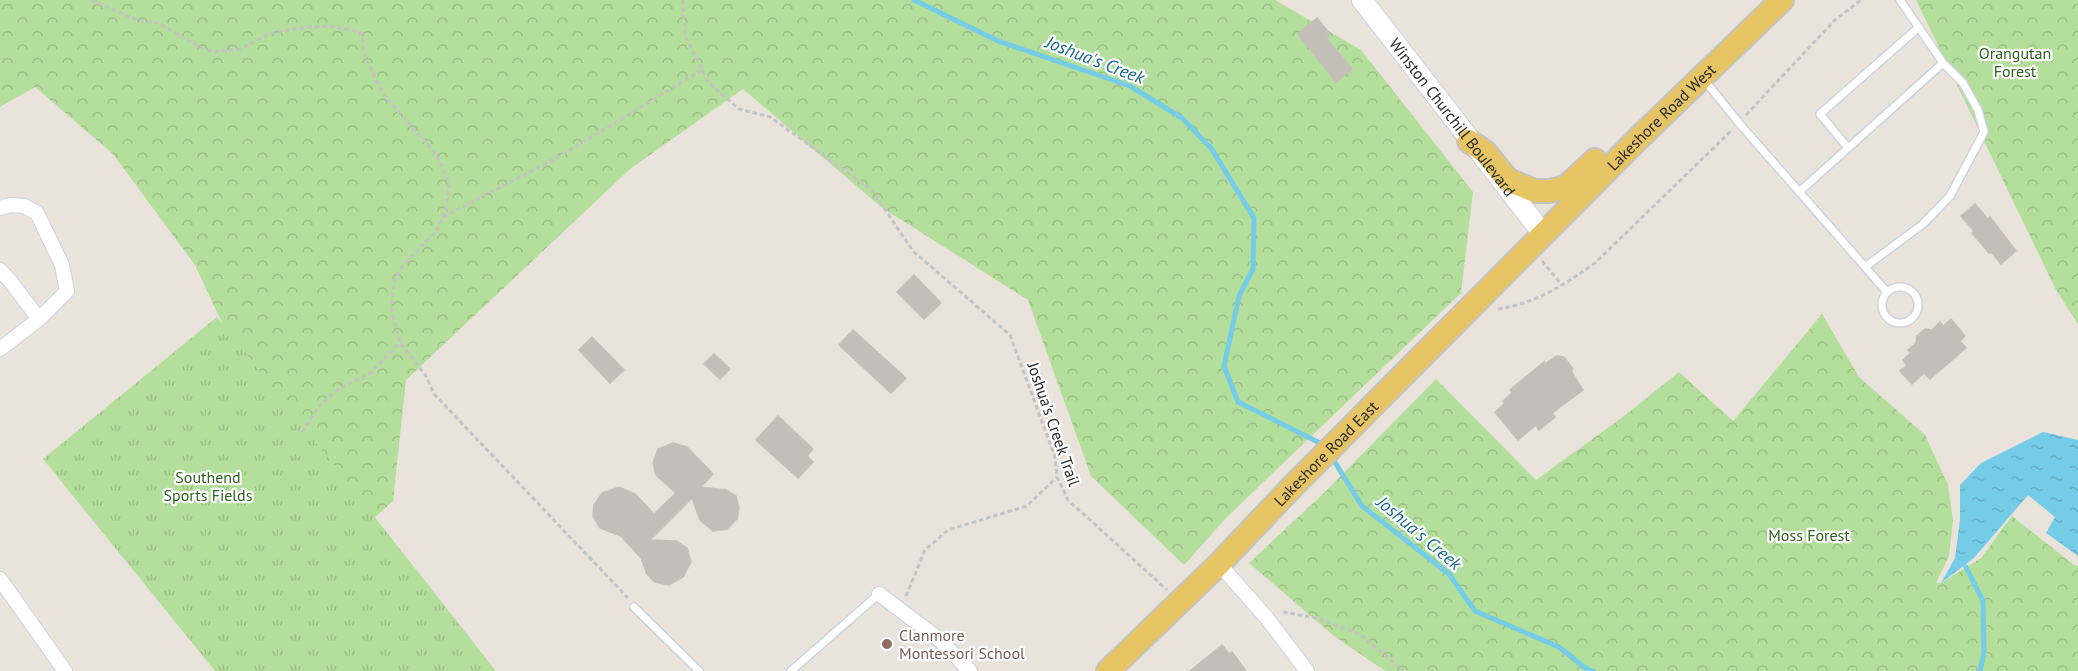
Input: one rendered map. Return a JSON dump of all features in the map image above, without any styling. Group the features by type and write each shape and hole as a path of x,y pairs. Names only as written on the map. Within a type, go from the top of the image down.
{"main road":[{"name":"Winston Churchill Boulevard","path":"1362,0 1542,234"},
{"name":"Lakeshore Road West","path":"1542,234 1782,0"},
{"path":"1469,141 1485,152 1508,180 1535,191 1550,191 1566,187 1579,177 1624,131 1642,135"},
{"name":"Lakeshore Road East","path":"1108,671 1219,564 1542,234"}],"street":[{"path":"0,208 10,205 24,206 37,213 62,265 67,291 39,319 0,349"},
{"path":"0,270 39,319"},
{"path":"1219,564 1266,617 1307,671"},
{"path":"0,579 65,671"},
{"path":"879,594 940,640 970,671"}],"lane":[{"path":"1865,267 1923,224 1950,196 1984,132 1978,110 1963,83 1944,63 1900,0"},
{"path":"1848,148 1820,114 1919,27"},
{"path":"1799,192 1944,63"},
{"path":"1701,77 1887,292"},
{"path":"1901,287 1914,293 1918,308 1910,320 1895,322 1888,319 1882,306 1887,292 1901,287"},
{"path":"791,671 879,594"},
{"path":"634,607 699,671"}],"path":[{"path":"91,0 140,21 158,23 213,52 240,49 271,33 299,28 328,26 362,34 364,54 384,94 423,137 443,168 449,184 446,210 437,230 404,264 394,281 393,315 400,342 426,376 434,394 634,607"},
{"name":"Joshua's Creek Trail","path":"683,0 685,35 708,82 738,109 770,117 871,189 913,251 1010,335 1055,457 1057,477 1068,500 1180,601"},
{"path":"443,217 560,156 702,70"},
{"path":"1498,309 1520,305 1562,285 1596,263 1618,241"},
{"path":"1541,261 1562,285"},
{"path":"302,432 318,407 340,388 370,373 400,342"},
{"path":"901,609 925,550 948,530 1027,506 1057,477"},
{"path":"1275,611 1317,618 1361,635 1404,671"}],"green space":[{"path":"0,0 1275,0 1361,50 1473,192 1461,293 1226,518 1184,565 1091,476 1028,300 881,207 743,89 630,169 406,380 393,501 374,518 244,370 195,265 113,154 35,87 0,107"},
{"name":"Orangutan Forest","path":"1916,0 2078,0 2078,324 2056,290"},
{"name":"Moss Forest","path":"1822,314 1859,377 1925,435 1948,485 1953,520 1949,556 1936,583 1941,583 1981,558 2012,516 2078,566 2078,671 1385,671 1334,636 1249,563 1326,491 1436,379 1536,480 1624,416 1679,372 1733,421"},
{"name":"Southend Sports Fields","path":"217,317 496,671 215,671 43,459"}],"water":[{"path":"2043,432 2078,440 2078,556 2046,533 2055,517 2028,495 1974,558 1941,583 1955,558 1960,519 1960,485 1981,463"}],"building":[{"path":"1317,18 1330,34 1326,38 1352,69 1336,82 1298,34"},
{"path":"1975,204 1988,219 1990,217 2016,251 2001,264 1972,233 1974,231 1961,216"},
{"path":"914,275 941,303 924,319 897,292"},
{"path":"1951,319 1965,336 1960,341 1966,348 1930,379 1924,373 1912,384 1900,371 1907,365 1903,360 1911,353 1908,350 1916,343 1917,336 1925,329 1932,330 1940,322 1943,326"},
{"path":"853,330 906,378 891,393 839,345"},
{"path":"592,337 624,370 610,383 579,350"},
{"path":"714,354 730,369 720,379 704,364"},
{"path":"1556,356 1564,357 1573,369 1571,371 1583,390 1552,413 1555,417 1539,430 1536,425 1518,440 1495,412 1512,393 1510,390 1544,362 1545,364"},
{"path":"778,416 813,449 807,456 813,462 798,478 756,440"},
{"path":"673,443 687,447 713,474 701,487 726,490 736,496 739,508 737,519 727,529 713,531 700,520 692,498 650,540 676,541 687,548 691,562 683,577 669,585 655,582 647,574 641,558 621,536 600,528 593,516 594,505 602,493 619,487 635,494 654,514 676,493 656,475 653,463 658,449"},
{"path":"1222,645 1229,654 1232,652 1246,671 1190,671"}],"waterway":[{"name":"Joshua's Creek","path":"914,0 998,41 1130,86 1182,118 1211,148 1254,218 1253,269 1239,296 1224,366 1238,402 1324,445"},
{"name":"Joshua's Creek","path":"1331,456 1362,506 1449,574 1475,611 1559,647 1588,670 1593,671"},
{"name":"Joshua's Creek","path":"1966,567 1983,601 1984,653 1980,671"}],"place":[{"name":"Clanmore Montessori School","path":"887,644"}]}
